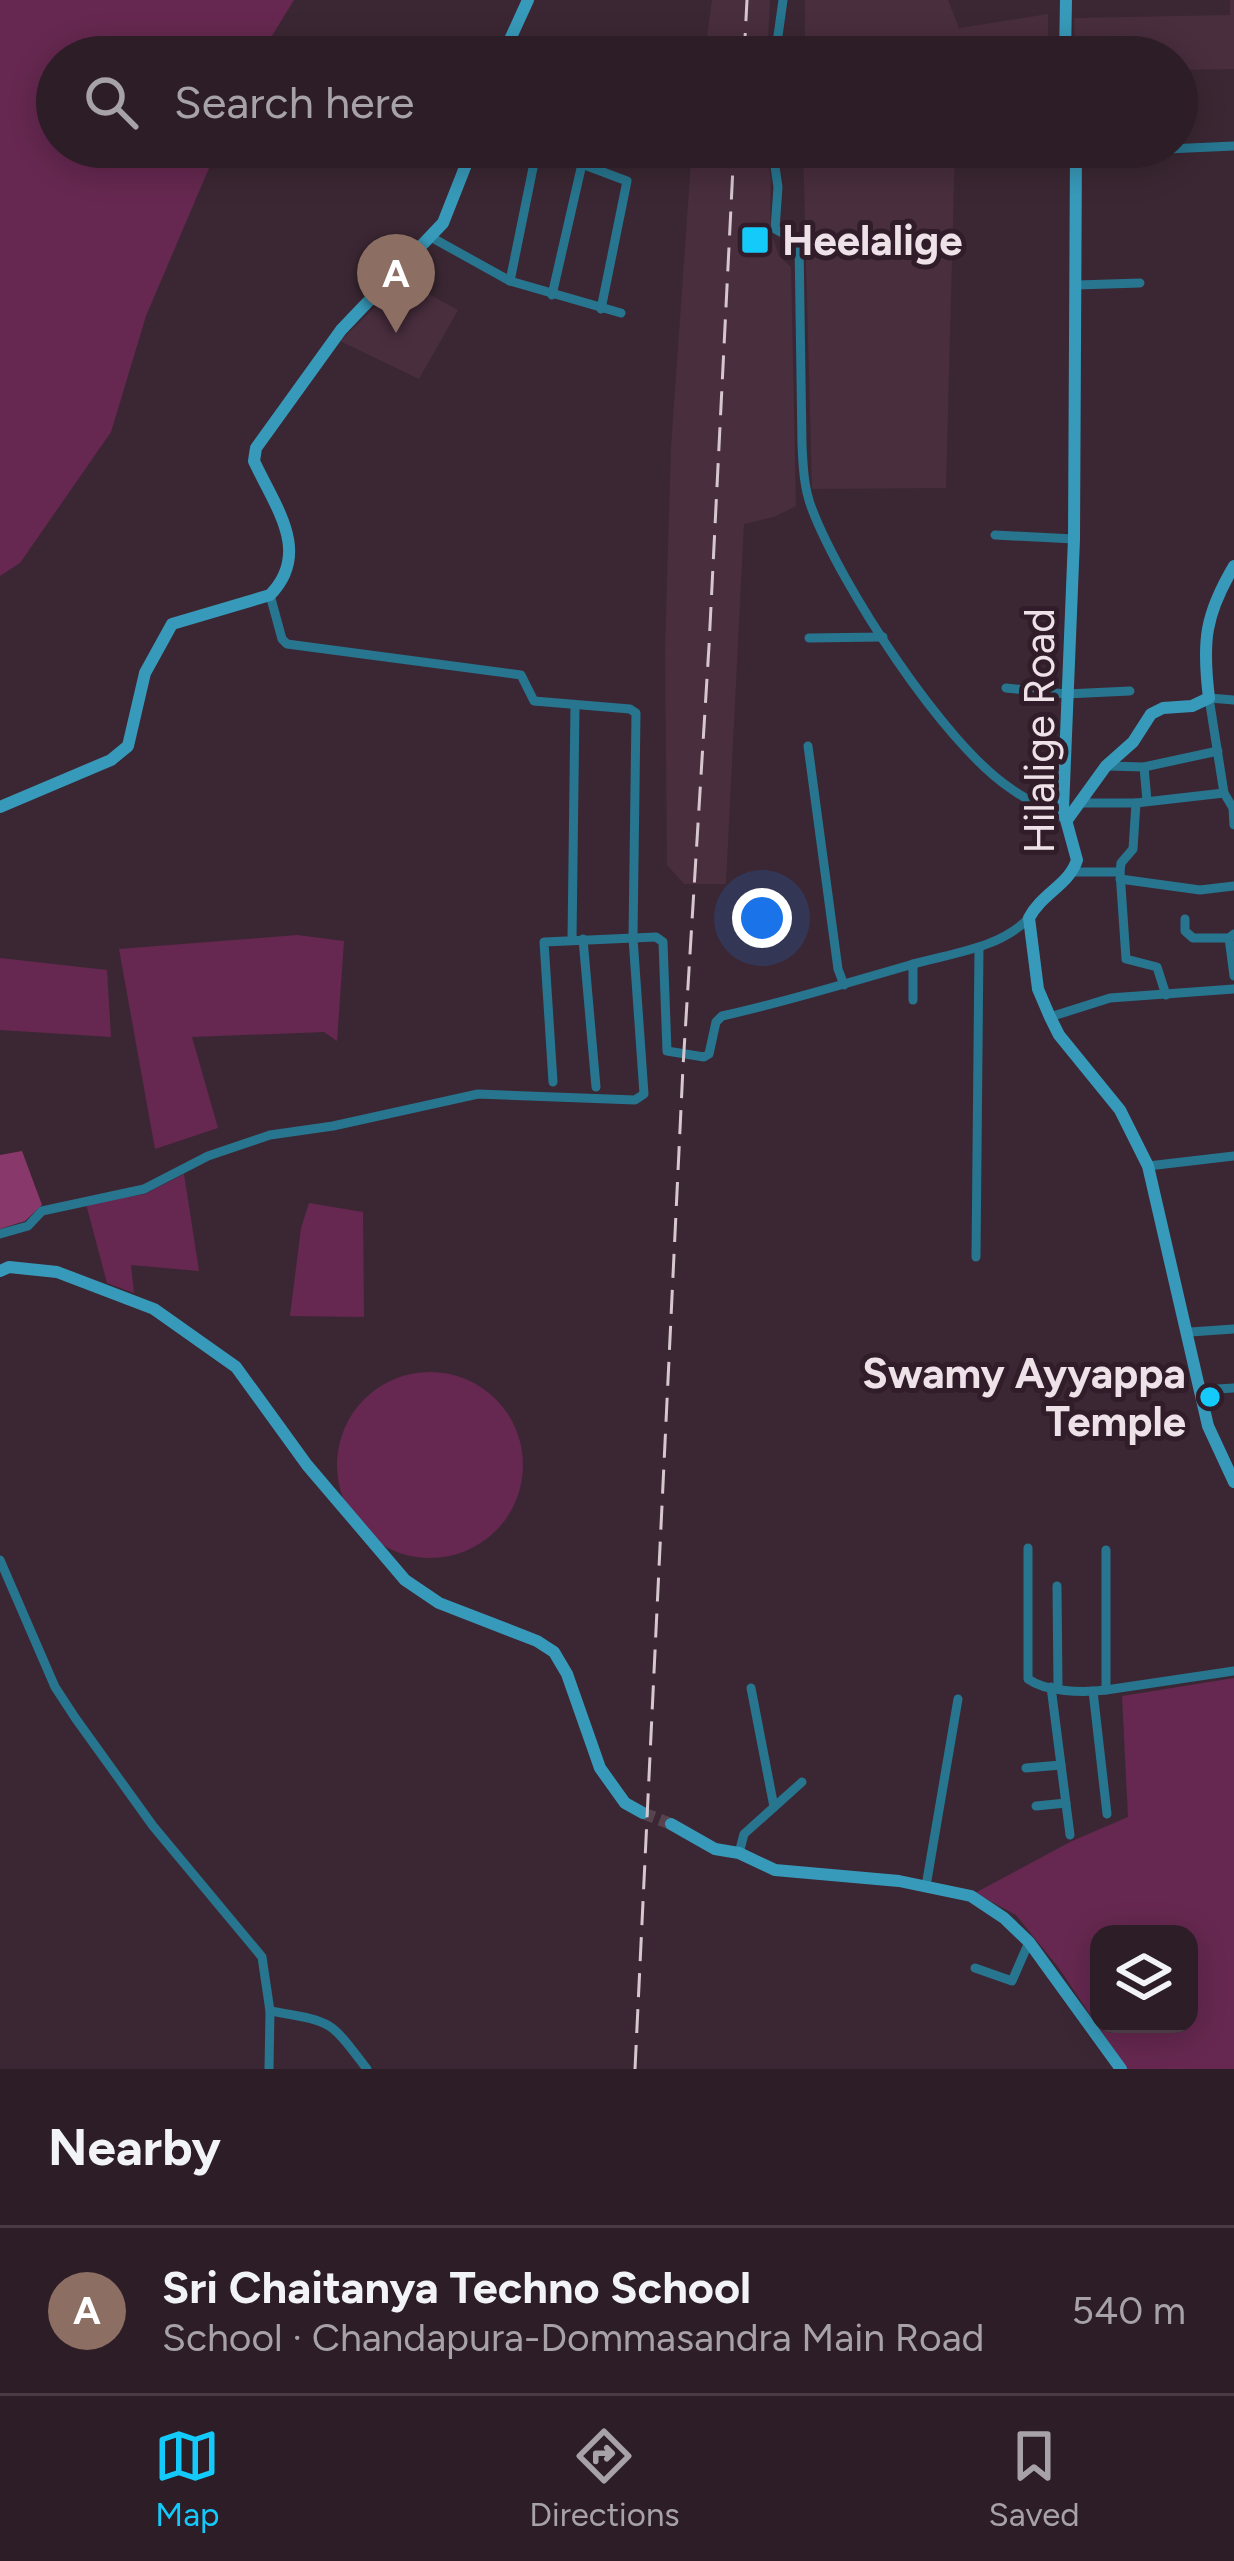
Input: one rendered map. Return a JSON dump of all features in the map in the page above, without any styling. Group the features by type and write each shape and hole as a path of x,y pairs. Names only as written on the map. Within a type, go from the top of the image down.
{"street":[{"path":"512,36 528,0"},
{"path":"778,36 782,0"},
{"path":"1065,36 1066,0"},
{"path":"1198,147 1234,146"},
{"path":"0,807 112,760 128,746 139,692 172,624 270,595 292,559 290,540 254,461 256,448 341,330 443,223 465,168"},
{"path":"510,281 533,168"},
{"path":"552,295 581,168"},
{"path":"593,168 627,181 601,309"},
{"path":"775,168 775,229 799,242 800,387 808,498 883,637 960,742 1008,788 1066,820 1151,714 1209,698 1234,700"},
{"name":"Hilalige Road","path":"1029,917 1052,888 1073,872 1077,860 1063,809 1074,539 1077,168"},
{"path":"429,236 510,281 621,314"},
{"path":"1077,285 1140,283"},
{"path":"995,535 1074,539"},
{"path":"1234,566 1213,602 1204,638 1224,793 1233,808 1234,825"},
{"path":"0,1234 28,1226 42,1211 144,1189 208,1156 270,1135 478,1094 639,1099 644,1094 633,938 636,713 534,701 521,675 284,643 270,595"},
{"path":"809,638 883,637"},
{"path":"1006,688 1066,694 1130,691"},
{"path":"575,705 578,940 596,1087"},
{"path":"808,746 844,985"},
{"path":"1106,766 1144,766 1218,751"},
{"path":"1144,766 1133,849 1121,863 1126,959 1157,967 1166,995"},
{"path":"1079,803 1224,793"},
{"path":"1073,872 1200,890 1234,886"},
{"path":"553,1082 544,941 656,937 663,942 667,1052 704,1057 710,1054 716,1022 722,1016 979,947 1016,931 1029,917"},
{"path":"1029,917 1038,989 1050,1017 1059,1035 1120,1110 1148,1166 1208,1426 1228,1460 1234,1482"},
{"path":"1185,919 1185,931 1192,938 1231,936 1234,976"},
{"path":"976,1257 979,947"},
{"path":"913,964 914,1000"},
{"path":"1050,1017 1110,998 1234,988"},
{"path":"1148,1166 1234,1156"},
{"path":"0,1270 57,1272 154,1309 236,1367 308,1466 405,1580 439,1603 554,1652 567,1674 600,1768 626,1803 643,1814"},
{"path":"1190,1332 1234,1329"},
{"path":"1201,1390 1234,1388"},
{"path":"1028,1548 1028,1678 1033,1684 1100,1690 1234,1672"},
{"path":"1106,1550 1100,1690 1107,1814"},
{"path":"0,1560 56,1688 76,1719 153,1826 262,1957 270,2011 269,2069"},
{"path":"1057,1586 1055,1688 1070,1835"},
{"path":"752,1688 774,1807"},
{"path":"926,1886 958,1699"},
{"path":"1025,1768 1061,1765"},
{"path":"740,1853 744,1834 802,1783"},
{"path":"1036,1806 1066,1803"},
{"path":"671,1824 715,1849 740,1853 775,1870 926,1886 971,1896 1029,1942 1121,2069"},
{"path":"975,1968 1012,1981 1029,1942"},
{"path":"270,2011 333,2025 367,2069"}],"shaded area":[{"path":"0,0 294,0 272,36 36,36 36,168 209,168 146,316 111,432 20,563 0,576"},
{"path":"712,0 770,0 768,36 707,36"},
{"path":"805,0 948,0 959,28 1048,14 1048,36 805,36"},
{"path":"1230,0 1234,0 1234,69 1198,70 1198,36 1074,36 1074,18 1230,15"},
{"path":"691,168 769,168 770,230 779,256 791,267 796,506 744,524 726,884 684,884 667,865 665,649 671,447"},
{"path":"804,168 954,168 946,488 812,489"},
{"path":"403,280 458,310 419,379 340,341"},
{"path":"297,935 344,941 337,1041 324,1032 192,1037 218,1128 155,1149 119,949"},
{"path":"0,958 107,970 111,1037 0,1030"},
{"path":"22,1151 42,1205 25,1221 0,1229 0,1155"},
{"path":"184,1174 199,1271 131,1265 134,1293 107,1283 86,1204 145,1194"},
{"path":"309,1203 363,1212 364,1317 290,1316 301,1228"},
{"path":"430,1372 466,1379 496,1399 516,1429 523,1465 516,1501 496,1531 466,1551 430,1558 394,1551 364,1531 344,1501 337,1465 344,1429 364,1399 394,1379"},
{"path":"1234,1678 1234,2069 1127,2069 1103,2033 1198,2033 1198,1925 1090,1925 1090,2014 1016,1915 975,1893 1128,1817 1122,1696"}],"tunnel":[{"path":"643,1813 671,1824"}],"railway":[{"path":"745,36 747,0"},
{"path":"635,2069 683,1067 733,168"}],"place":[{"name":"Heelalige","path":"755,240"},
{"name":"Sri Chaitanya Techno School","path":"396,333"},
{"name":"Swamy Ayyappa Temple","path":"1210,1397"}]}
